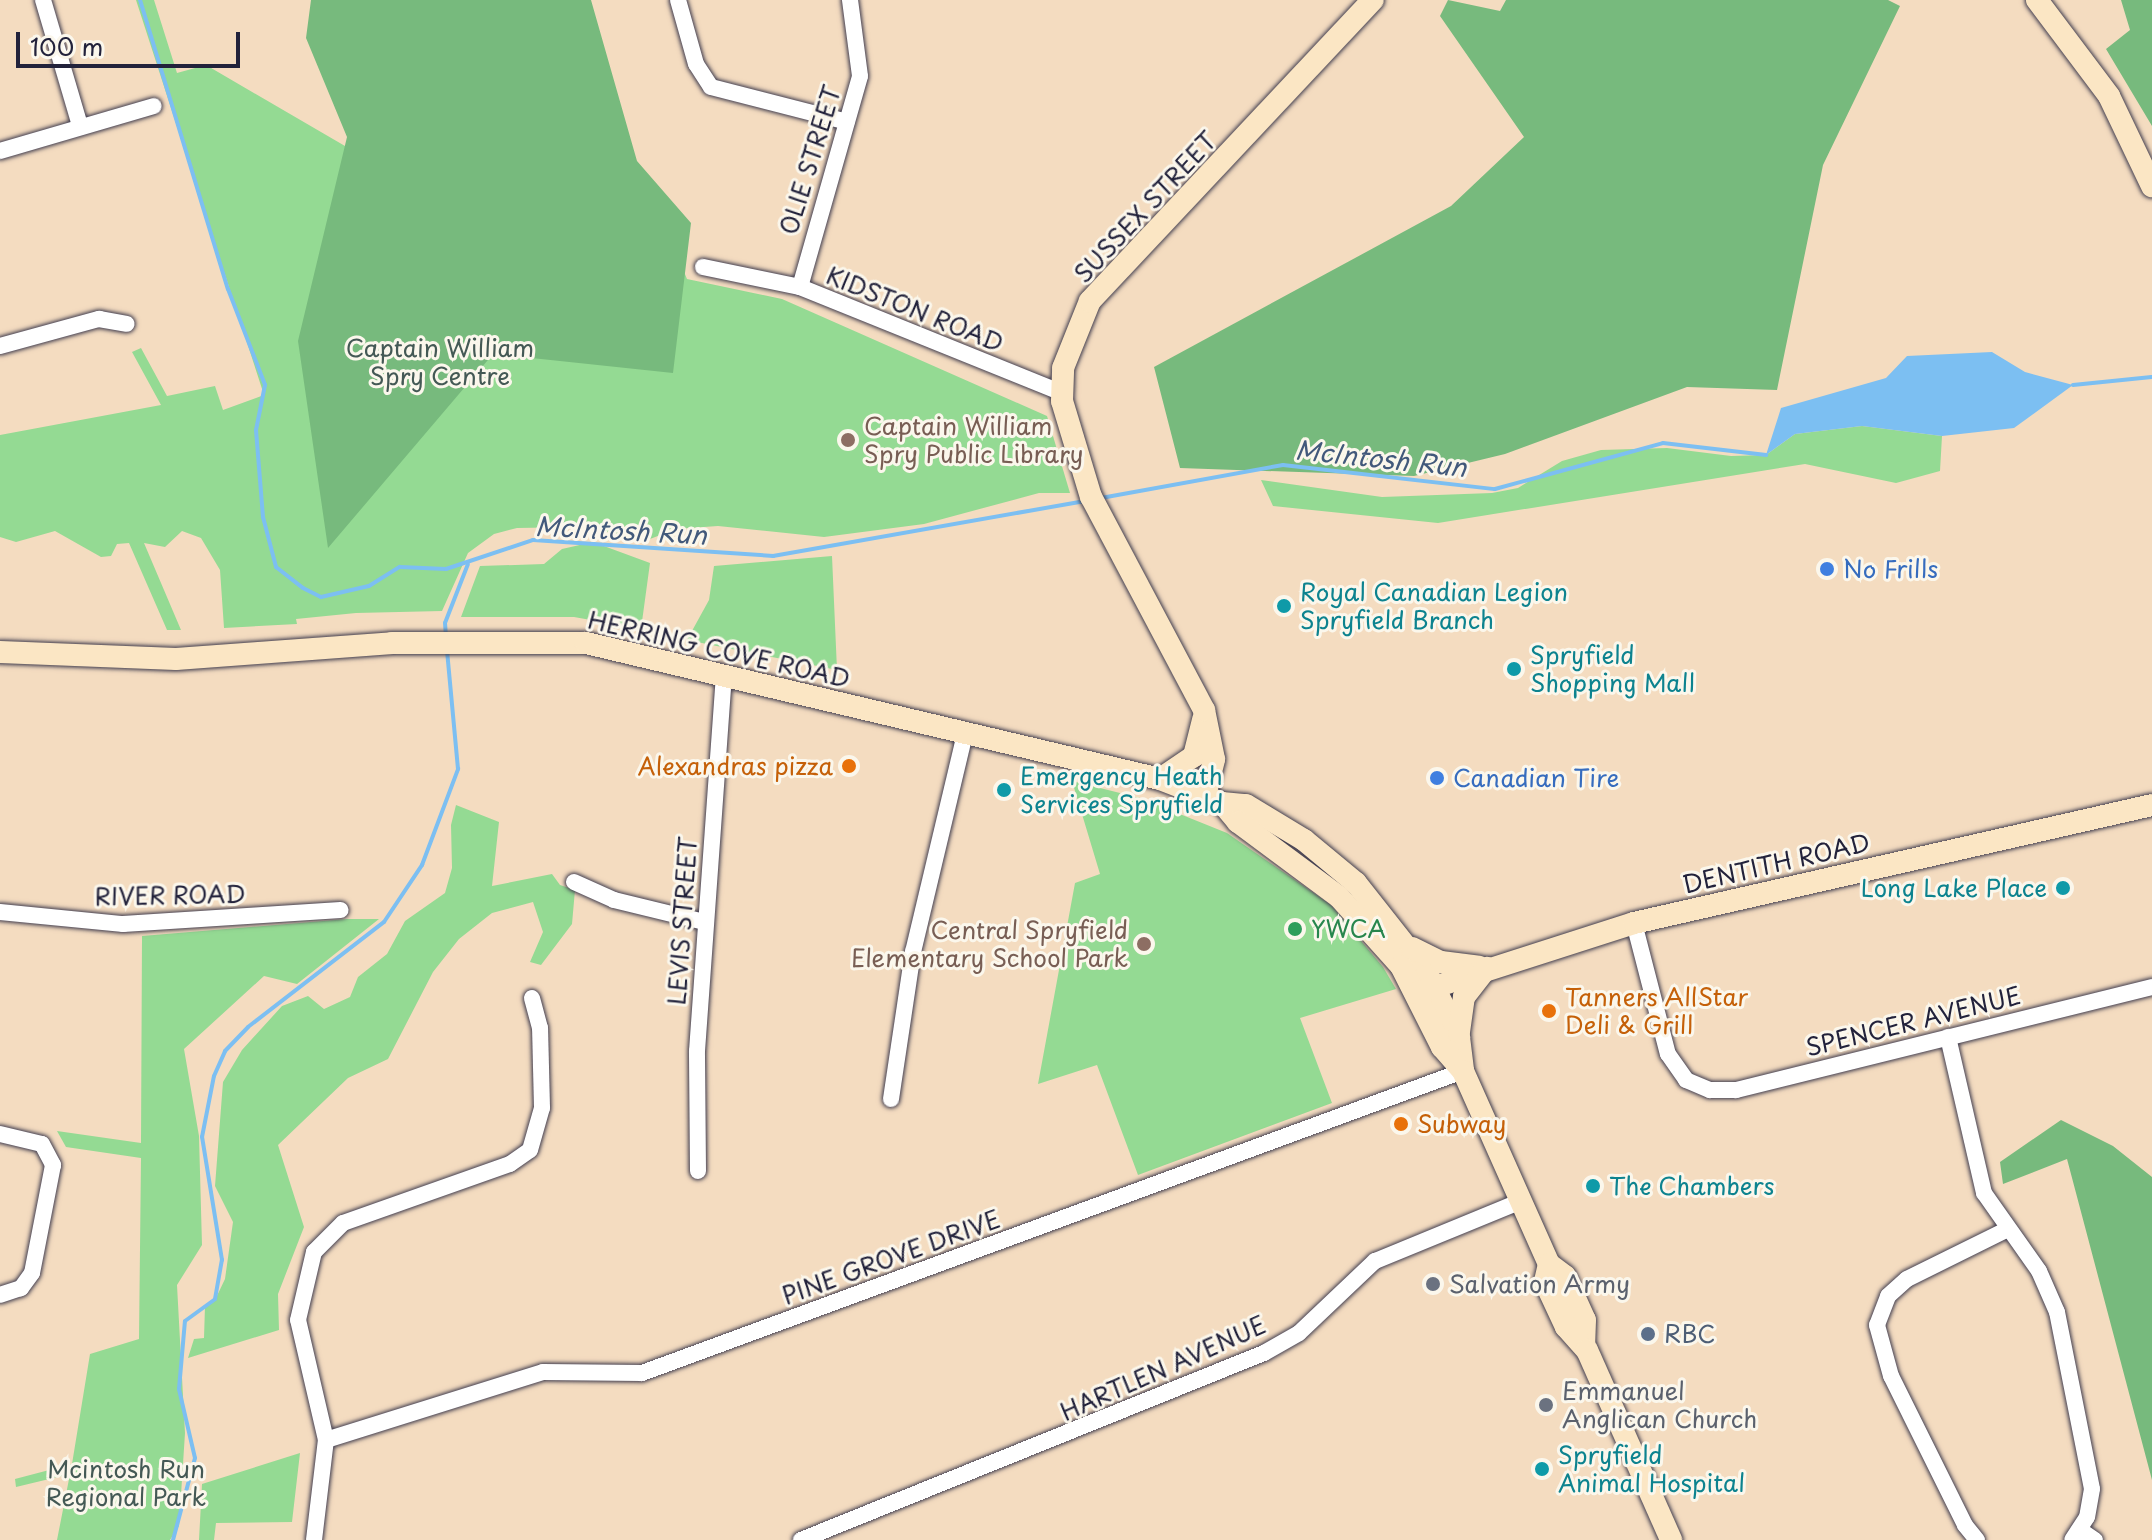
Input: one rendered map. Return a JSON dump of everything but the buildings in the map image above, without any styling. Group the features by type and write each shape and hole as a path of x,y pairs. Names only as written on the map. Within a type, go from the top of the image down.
{"main road":[{"name":"SUSSEX STREET","path":"1214,799 1214,759 1204,710 1087,487 1060,392 1068,349 1090,301 1373,0"},
{"path":"2037,0 2109,96 2152,186"},
{"name":"HERRING COVE ROAD","path":"0,652 176,659 420,643 499,640 586,643 1160,779 1214,799 1246,805 1333,861 1411,947 1442,1047 1463,1071 1549,1264 1565,1276 1585,1320 1584,1343 1671,1540"},
{"path":"1160,779 1194,756 1204,710"},
{"name":"HERRING COVE ROAD","path":"1214,799 1238,822 1311,872 1365,923 1425,989 1459,1037 1463,1071"},
{"name":"DENTITH ROAD","path":"1425,989 1634,923 2152,805"},
{"path":"1411,947 1441,962 1488,967"},
{"path":"1459,1037 1464,997 1488,967"}],"street":[{"path":"43,0 80,126"},
{"path":"678,0 696,64 711,87 847,122"},
{"name":"OLIE STREET","path":"800,287 861,69 850,0"},
{"path":"0,151 154,106"},
{"name":"KIDSTON ROAD","path":"703,267 800,287 1060,392"},
{"path":"0,346 99,319 127,324"},
{"name":"LEVIS STREET","path":"698,1171 704,922 724,674"},
{"path":"891,1099 913,952 965,733"},
{"path":"574,882 614,900 704,922"},
{"name":"RIVER ROAD","path":"0,912 123,924 341,910"},
{"name":"SPENCER AVENUE","path":"1634,923 1668,1054 1686,1080 1704,1089 1730,1091 2152,987"},
{"path":"314,1540 326,1440 298,1320 314,1252 323,1237 343,1223 510,1164 530,1150 542,1108 540,1028 532,998"},
{"path":"1948,1037 1984,1193 2039,1271 2057,1312 2092,1482 2091,1503 2076,1535 2095,1540"},
{"name":"PINE GROVE DRIVE","path":"326,1440 543,1372 642,1373 1463,1071"},
{"path":"0,1134 42,1144 53,1165 31,1276 21,1288 0,1295"},
{"name":"HARTLEN AVENUE","path":"801,1540 1264,1353 1299,1333 1375,1261 1521,1201"},
{"path":"1977,1540 1965,1525 1891,1376 1877,1325 1888,1296 1907,1279 2008,1229"}],"green space":[{"name":"Captain William Spry Centre","path":"136,0 154,0 177,73 206,65 345,146 668,233 687,279 782,299 1047,416 1070,493 1039,493 924,524 824,537 718,526 676,529 650,539 578,527 517,528 494,534 468,553 442,611 356,613 296,619 297,624 224,628 220,570 201,538 182,531 165,547 144,543 181,630 167,630 129,543 117,544 111,556 101,557 55,531 16,542 0,537 0,435 161,405 132,352 141,348 167,396 215,386 223,410 264,395"},
{"path":"311,0 591,0 637,161 691,223 673,373 493,354 328,548 298,341 347,137 306,38"},
{"path":"1448,0 1500,11 1506,0 1888,0 1900,6 1823,165 1777,390 1687,387 1505,454 1414,476 1180,468 1154,367 1451,206 1524,137 1440,16"},
{"path":"2121,0 2152,0 2152,126 2106,49 2130,30"},
{"path":"1862,426 1942,436 1940,471 1896,483 1805,464 1438,523 1273,506 1261,480 1382,497 1492,493 1518,488 1562,461 1601,450 1667,448 1731,456 1766,455 1795,434"},
{"path":"593,542 650,563 641,629 574,617 461,617 480,566 544,564 562,549"},
{"path":"832,556 837,670 687,640 709,600 714,566"},
{"name":"Central Spryfield Elementary School Park","path":"1072,781 1140,798 1227,833 1331,905 1383,967 1396,989 1300,1018 1332,1103 1138,1175 1097,1065 1038,1084 1075,883 1100,874"},
{"path":"456,805 499,822 492,886 552,874 560,885 575,890 572,924 541,965 530,962 543,932 533,902 492,913 459,939 433,972 388,1059 348,1078 278,1145 304,1227 278,1294 279,1330 188,1358 194,1339 204,1338 205,1306 215,1300 225,1279 233,1222 215,1186 223,1082 242,1050 282,1006 308,996 324,1009 350,997 358,977 387,954 405,921 445,893 452,868 451,825"},
{"name":"Mcintosh Run Regional Park","path":"379,919 297,984 264,976 184,1049 199,1136 202,1245 177,1285 185,1433 179,1526 170,1540 57,1540 70,1474 16,1487 15,1479 72,1464 90,1354 139,1339 141,1158 66,1147 57,1131 141,1143 142,936"},
{"path":"2061,1120 2113,1146 2152,1177 2152,1480 2067,1159 2003,1184 2000,1162"},
{"name":"Mcintosh Run Regional Park","path":"300,1453 292,1522 216,1523 214,1540 199,1540 202,1484"}],"water":[{"path":"1992,352 2025,372 2073,385 2014,428 1942,436 1862,426 1795,434 1766,455 1781,408 1886,378 1907,356"}],"waterway":[{"path":"140,0 228,289 265,385 256,430 263,517 276,567 303,588 321,597 369,586 400,567 446,569 533,540 773,556 1085,501"},
{"name":"McIntosh Run","path":"2073,385 2152,377"},
{"name":"McIntosh Run","path":"1101,498 1283,465 1495,489 1663,443 1766,455"},
{"name":"McIntosh Run","path":"446,637 445,623 468,564"},
{"name":"McIntosh Run","path":"173,1540 195,1458 179,1389 185,1321 215,1299 222,1260 202,1137 214,1076 225,1051 248,1027 384,922 422,865 458,769 447,650"}],"place":[{"name":"Captain William Spry Public Library","path":"848,440"},
{"name":"No Frills","path":"1827,569"},
{"name":"Royal Canadian Legion Spryfield Branch","path":"1284,606"},
{"name":"Spryfield Shopping Mall","path":"1514,669"},
{"name":"Alexandras pizza","path":"849,766"},
{"name":"Canadian Tire","path":"1437,778"},
{"name":"Emergency Heath Services Spryfield","path":"1004,790"},
{"name":"Long Lake Place","path":"2063,888"},
{"name":"YWCA","path":"1295,929"},
{"name":"Central Spryfield Elementary School Park","path":"1144,944"},
{"name":"Tanners AllStar Deli & Grill","path":"1549,1011"},
{"name":"Subway","path":"1401,1124"},
{"name":"The Chambers","path":"1593,1186"},
{"name":"Salvation Army","path":"1433,1284"},
{"name":"RBC","path":"1648,1334"},
{"name":"Emmanuel Anglican Church","path":"1546,1405"},
{"name":"Spryfield Animal Hospital","path":"1542,1469"}]}
